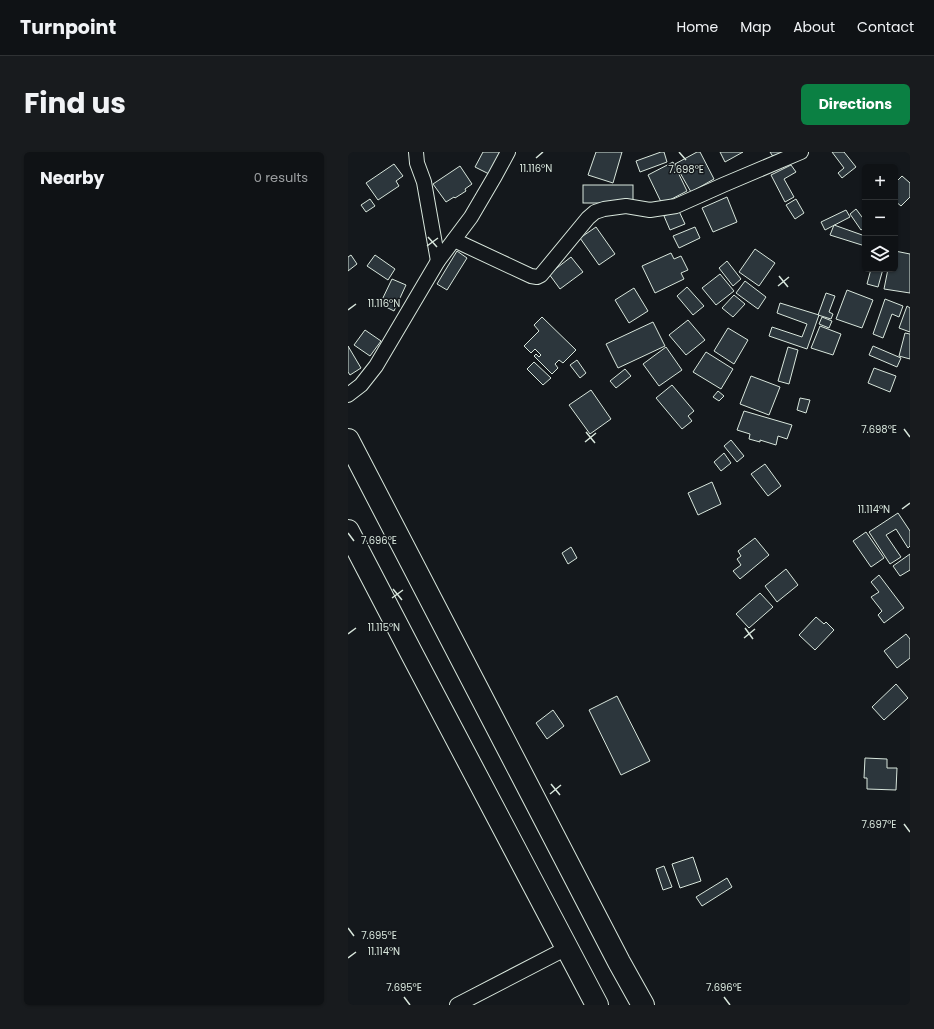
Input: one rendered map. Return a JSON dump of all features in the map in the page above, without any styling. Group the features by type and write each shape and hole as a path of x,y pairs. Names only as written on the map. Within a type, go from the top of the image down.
{"highway":[{"path":"348,440 619,962 643,1005"},
{"path":"348,531 597,1005"}],"street":[{"path":"416,152 417,163 424,182 438,261"},
{"path":"348,395 361,385 376,366 438,261 471,217 508,152"},
{"path":"454,240 536,277 541,275 588,218 595,212 604,209 626,206 650,210 676,206 801,152"},
{"path":"457,1005 567,948"}],"building":[{"path":"483,152 500,152 489,174 475,167"},
{"path":"596,152 622,152 613,183 588,175"},
{"path":"664,152 667,162 640,172 636,161"},
{"path":"697,152 700,152 714,179 691,192 675,164"},
{"path":"720,152 743,152 725,162"},
{"path":"770,152 781,152 782,153 774,158"},
{"path":"832,152 844,152 856,167 842,178 838,173 844,168"},
{"path":"673,162 687,191 662,204 648,175"},
{"path":"394,164 403,176 396,181 399,186 378,200 366,183"},
{"path":"791,165 796,172 784,179 794,197 785,202 771,175"},
{"path":"460,166 472,184 465,189 466,191 446,202 433,184"},
{"path":"902,176 910,183 910,197 901,206 898,204 898,180"},
{"path":"583,185 633,185 633,203 583,203"},
{"path":"727,197 737,222 713,232 702,208"},
{"path":"370,199 375,206 366,212 361,205"},
{"path":"796,199 804,213 795,219 786,205"},
{"path":"678,209 685,224 670,230 664,216"},
{"path":"856,209 862,217 861,230 850,214"},
{"path":"846,210 850,217 825,230 821,222"},
{"path":"834,225 862,235 862,245 830,235"},
{"path":"596,227 615,254 599,265 580,238"},
{"path":"695,227 700,238 679,248 673,236"},
{"path":"755,249 775,263 759,286 739,272"},
{"path":"457,251 467,258 447,290 437,284"},
{"path":"898,252 910,254 910,293 884,289 887,272 898,272"},
{"path":"671,253 674,259 681,256 688,270 681,273 684,279 655,293 642,266"},
{"path":"351,255 357,264 348,271 348,257"},
{"path":"375,255 395,269 388,280 367,266"},
{"path":"571,257 583,272 560,289 549,274"},
{"path":"727,261 741,279 733,286 719,268"},
{"path":"870,272 882,272 878,287 867,284"},
{"path":"720,274 734,291 716,305 702,288"},
{"path":"392,279 406,285 394,311 380,304"},
{"path":"745,281 766,297 758,309 736,293"},
{"path":"687,287 704,306 693,315 677,296"},
{"path":"634,288 648,311 629,323 615,300"},
{"path":"847,290 873,300 862,328 836,319"},
{"path":"826,293 835,296 829,312 833,314 831,319 818,315"},
{"path":"734,295 745,304 733,317 722,308"},
{"path":"885,299 903,306 899,317 892,314 883,338 873,334"},
{"path":"780,303 819,315 807,349 769,336 772,327 802,337 807,324 777,313"},
{"path":"907,306 910,308 910,332 899,328"},
{"path":"542,317 576,350 563,363 559,360 555,364 558,368 552,374 534,356 536,354 539,357 541,355 535,349 531,353 524,346 539,331 534,325"},
{"path":"822,317 832,321 829,328 819,324"},
{"path":"688,320 705,340 686,355 669,335"},
{"path":"653,322 665,346 618,368 606,344"},
{"path":"820,326 841,334 833,355 811,348"},
{"path":"728,328 748,340 734,364 714,351"},
{"path":"365,330 381,341 370,356 354,345"},
{"path":"905,333 910,334 910,359 899,356"},
{"path":"348,346 361,368 350,375 348,372"},
{"path":"873,346 901,358 897,367 869,355"},
{"path":"666,347 682,370 659,386 643,364"},
{"path":"788,347 798,350 789,384 778,381"},
{"path":"706,352 733,369 721,389 693,372"},
{"path":"577,360 586,373 580,378 570,365"},
{"path":"534,362 551,378 543,385 527,369"},
{"path":"874,368 896,376 890,392 868,383"},
{"path":"625,369 631,376 616,388 610,381"},
{"path":"751,376 780,387 769,415 740,404"},
{"path":"672,385 694,411 688,416 692,421 682,429 656,398"},
{"path":"591,390 611,419 590,434 569,405"},
{"path":"718,391 724,396 719,401 713,397"},
{"path":"800,398 810,400 806,413 797,410"},
{"path":"744,411 792,425 787,439 778,436 776,445 760,440 760,442 749,439 750,434 737,430"},
{"path":"731,440 744,456 737,462 724,446"},
{"path":"724,453 731,463 721,471 714,462"},
{"path":"765,464 781,486 768,496 751,474"},
{"path":"712,482 721,504 698,515 688,493"},
{"path":"898,513 910,531 910,546 908,548 896,529 886,535 901,557 890,564 869,532"},
{"path":"866,532 884,558 871,567 853,541"},
{"path":"755,538 769,555 740,579 733,571 741,565 737,559 741,556 738,551"},
{"path":"571,547 577,558 568,564 562,553"},
{"path":"910,554 910,570 900,576 893,566"},
{"path":"786,569 798,585 777,602 765,586"},
{"path":"879,575 904,608 884,623 878,615 882,611 871,597 879,592 871,582"},
{"path":"760,593 773,607 749,628 736,614"},
{"path":"816,617 824,624 826,622 834,630 815,650 799,635"},
{"path":"906,634 910,639 910,658 897,668 884,651"},
{"path":"896,684 908,698 884,720 872,707"},
{"path":"617,696 650,761 621,775 589,710"},
{"path":"553,710 564,726 547,739 536,723"},
{"path":"865,758 887,759 887,768 897,768 896,790 867,789 867,778 864,778"},
{"path":"693,857 701,881 680,888 672,864"},
{"path":"664,866 672,887 663,890 656,869"},
{"path":"727,878 732,887 702,906 696,897"}]}
